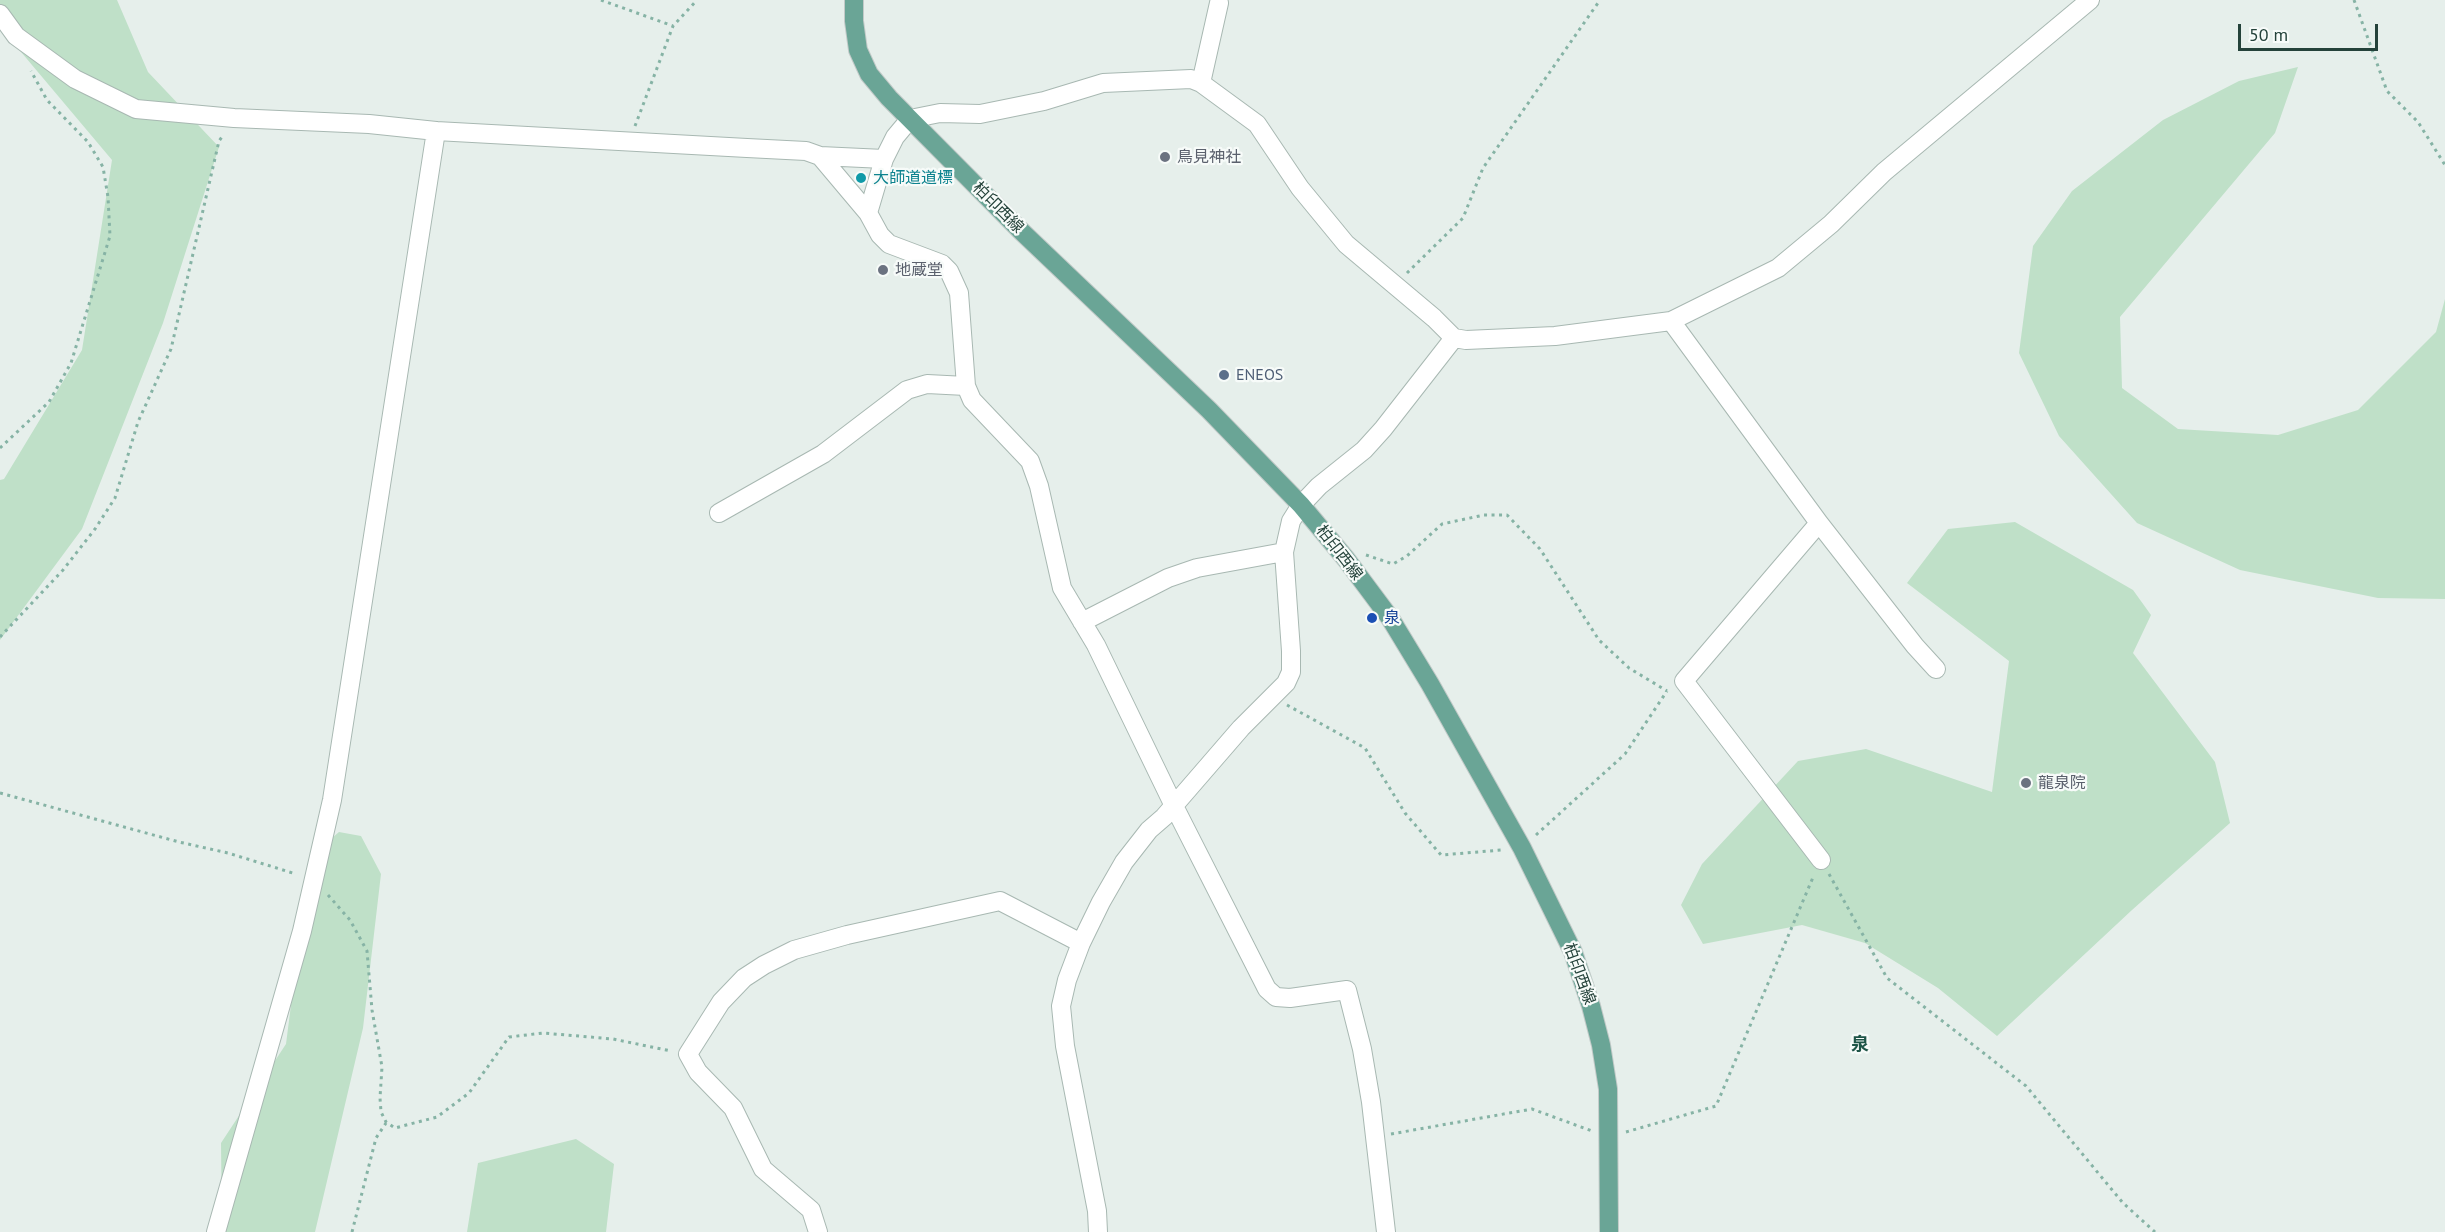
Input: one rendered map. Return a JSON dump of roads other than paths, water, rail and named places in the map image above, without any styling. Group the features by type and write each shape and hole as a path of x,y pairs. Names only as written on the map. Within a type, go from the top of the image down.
{"main road":[{"name":"柏印西線","path":"854,0 858,50 869,74 910,120 1020,230 1209,410 1301,505 1346,559 1390,618 1430,684 1522,848 1573,952 1591,1005 1601,1045 1608,1089 1609,1232"}],"street":[{"path":"868,213 884,159 895,138 910,120 940,113 980,114 1044,101 1103,83 1191,79 1201,83 1257,124 1324,220 1346,244 1434,318 1454,338 1466,340 1555,336 1671,321 1778,268 1831,224 1884,172 2090,0"},
{"path":"1201,83 1219,3"},
{"path":"0,14 15,36 75,79 136,109 234,118 369,124 436,131 806,151 820,156 884,159"},
{"path":"216,1232 302,930 332,800 436,131"},
{"path":"820,156 868,213 879,235 889,244 942,264 949,271 959,293 966,386 972,400 1030,462 1039,486 1062,588 1127,705 1174,806 1268,988 1276,997 1290,998 1347,990 1362,1049 1386,1232"},
{"path":"1671,321 1819,523 1915,646 1936,669"},
{"path":"1098,1232 1065,1046 1061,1006 1067,980 1081,943 1124,862 1149,830 1174,806 1271,696 1286,683 1291,672 1284,552 1291,521 1301,505 1319,486 1364,450 1383,429 1454,338"},
{"path":"719,513 823,454 907,390 927,384 966,386"},
{"path":"1819,523 1684,681 1821,860"},
{"path":"1082,622 1168,578 1197,568 1284,552"},
{"path":"818,1232 811,1210 763,1169 733,1108 699,1072 688,1054 721,1002 744,978 764,965 805,947 848,935 1000,901 1081,943"}],"place":[{"name":"鳥見神社","path":"1165,157"},
{"name":"大師道道標","path":"861,178"},
{"name":"地蔵堂","path":"883,270"},
{"name":"ENEOS","path":"1224,375"},
{"name":"泉","path":"1372,618"},
{"name":"龍泉院","path":"2026,783"}],"district":[{"name":"泉","path":"1860,1045"}]}
